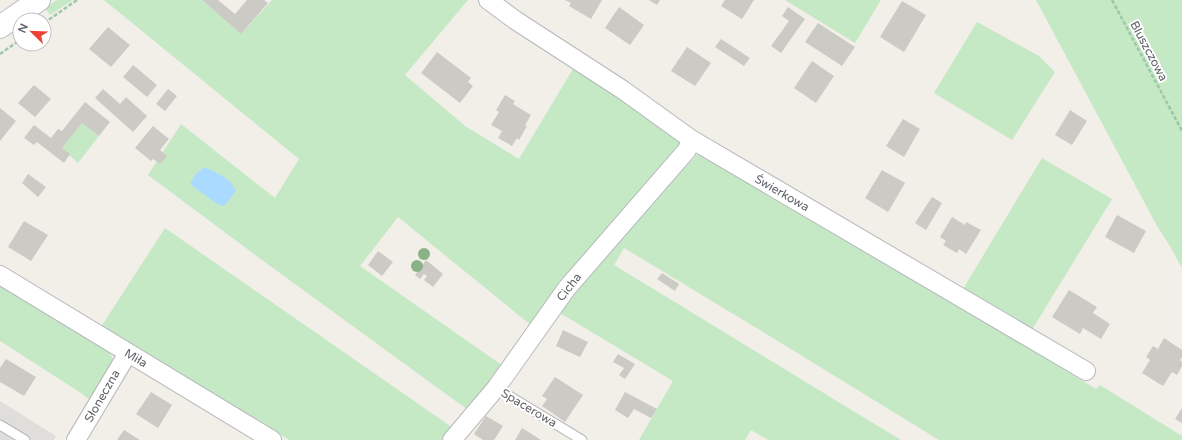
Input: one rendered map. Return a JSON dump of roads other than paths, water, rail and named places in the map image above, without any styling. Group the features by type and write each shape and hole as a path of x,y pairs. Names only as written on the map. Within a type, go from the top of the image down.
{"main road":[{"path":"0,27 39,0"}],"street":[{"name":"Świerkowa","path":"488,0 515,20 623,90 691,139 1086,371"},
{"name":"Cicha","path":"452,440 496,388 567,288 687,150 691,139"},
{"name":"Miła","path":"0,275 272,440"},
{"name":"Słoneczna","path":"76,440 128,353"}],"lane":[{"name":"Spacerowa","path":"496,388 582,440"},
{"path":"0,425 25,440"}],"water":[{"path":"204,167 223,176 234,186 236,191 224,206 217,204 190,184 195,175"}]}
